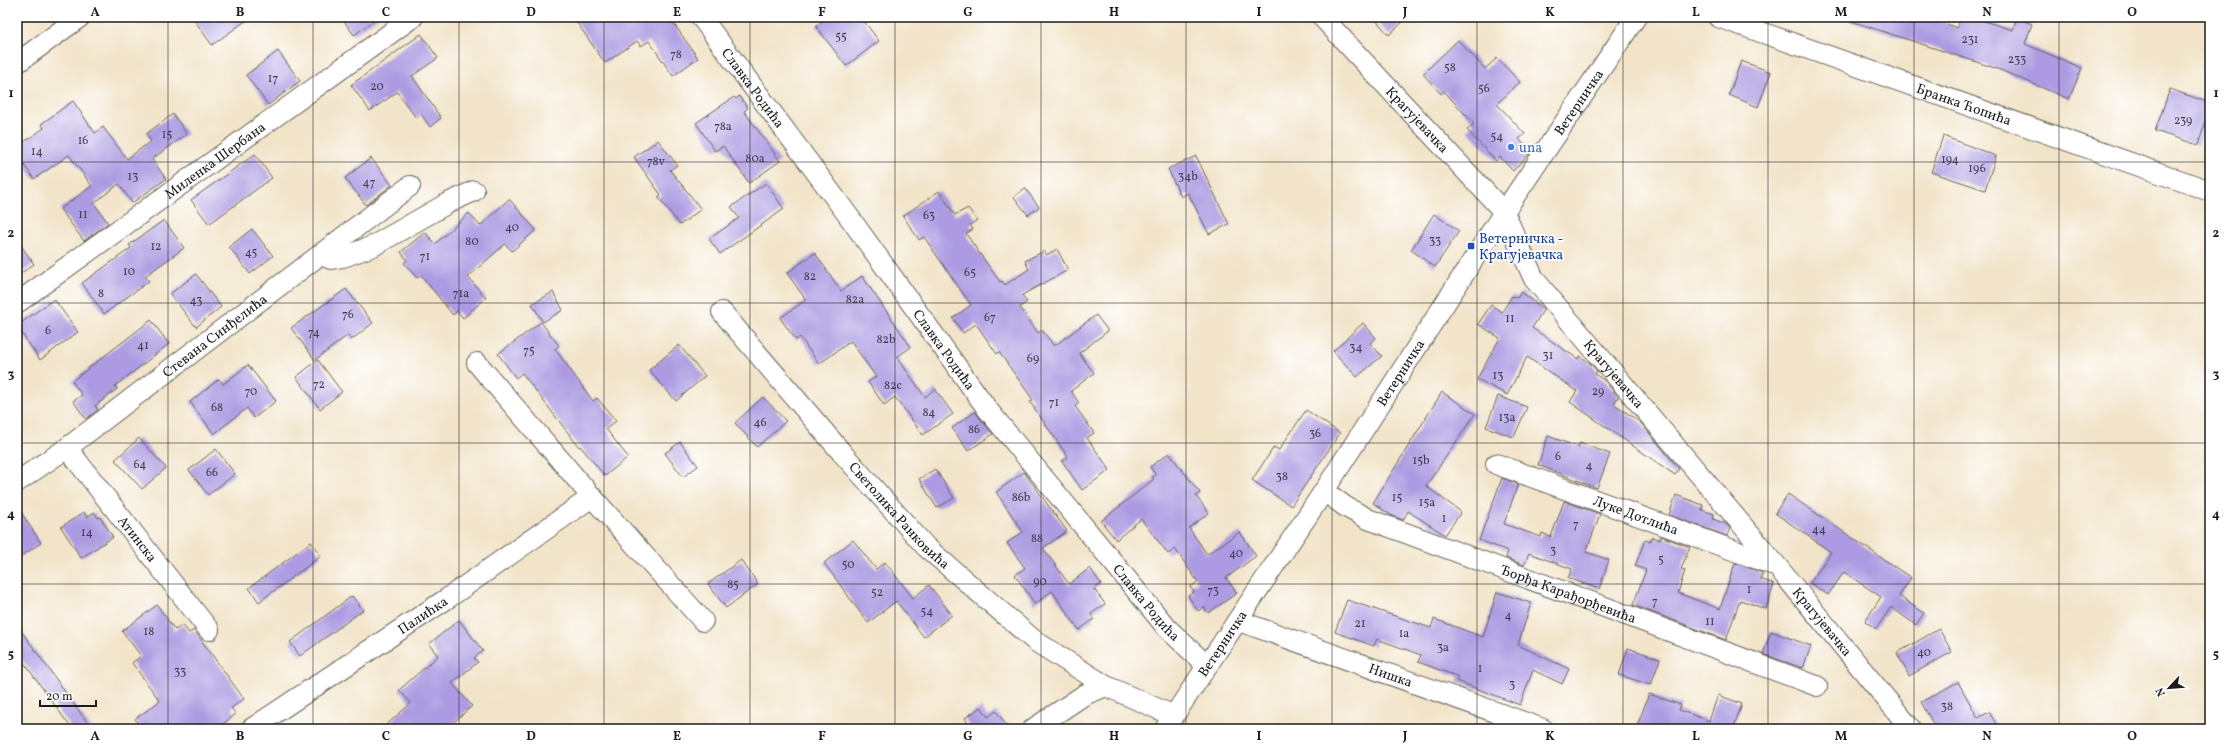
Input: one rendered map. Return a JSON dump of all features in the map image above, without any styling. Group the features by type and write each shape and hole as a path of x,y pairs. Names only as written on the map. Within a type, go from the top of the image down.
{"street":[{"path":"17,63 80,17"},
{"name":"Миленка Шербана","path":"17,303 413,17"},
{"name":"Славка Родића","path":"701,17 847,214 988,410 1168,628 1207,666"},
{"name":"Крагујевачка","path":"1322,17 1504,212 1534,279 1776,565 1911,729"},
{"name":"Ветерничка","path":"1170,722 1239,621 1504,212 1636,17"},
{"name":"Бранка Ћопића","path":"1718,17 2210,191"},
{"name":"Стевана Синђелића","path":"17,482 67,448 410,186"},
{"path":"321,255 330,259 343,257 373,246 448,203 474,191"},
{"name":"Светолика Ранковића","path":"722,312 843,454 926,547 1035,641 1106,686 1170,722"},
{"path":"477,364 592,497 703,621"},
{"name":"Атинска","path":"67,448 209,630"},
{"name":"Луке Дотлића","path":"1496,464 1776,565"},
{"name":"Ђорђа Карађорђевића","path":"1324,490 1346,507 1368,519 1817,686"},
{"name":"Палићка","path":"251,729 448,598 592,497"},
{"name":"Нишка","path":"1239,621 1543,729"},
{"path":"1033,729 1084,695 1106,686"}],"building":[{"path":"192,17 251,17 212,45"},
{"path":"341,17 379,17 354,35"},
{"path":"573,17 669,17 698,58 673,76 649,41 641,46 637,41 605,63"},
{"path":"828,17 861,17 879,41 846,66 816,26"},
{"path":"1373,17 1408,17 1389,35"},
{"path":"1848,17 1929,17 1957,28 1961,17 1971,17 2013,30 2017,18 2032,24 2025,44 2082,68 2069,99 1998,69 1848,20"},
{"path":"421,34 438,58 412,76 441,118 430,127 421,114 416,118 397,92 370,111 351,85"},
{"path":"1458,40 1485,69 1497,58 1520,82 1497,104 1525,134 1519,139 1531,152 1513,171 1500,157 1496,161 1467,130 1474,124 1444,91 1441,94 1423,74"},
{"path":"278,51 300,81 268,105 246,75"},
{"path":"1741,61 1771,72 1758,107 1729,95"},
{"path":"2170,89 2210,103 2210,109 2198,145 2155,131"},
{"path":"739,96 748,108 744,111 780,161 749,183 723,146 715,151 696,123 734,97 736,99"},
{"path":"73,101 95,133 103,127 127,159 151,141 146,134 173,114 187,134 152,159 166,179 132,203 119,184 94,203 108,223 84,241 60,209 92,186 69,155 34,179 17,155 17,147 44,128 41,124"},
{"path":"1943,136 1996,156 1985,190 1931,172"},
{"path":"658,140 677,165 670,170 701,209 680,225 658,197 661,195 634,157"},
{"path":"255,154 272,178 209,224 191,200"},
{"path":"1196,156 1229,224 1209,234 1188,193 1181,197 1168,169"},
{"path":"371,158 392,185 366,205 345,178"},
{"path":"766,183 784,209 720,254 709,239 739,218 731,207"},
{"path":"1025,188 1039,207 1028,215 1014,197"},
{"path":"939,191 955,215 968,208 977,220 970,225 973,229 966,234 1000,282 1002,281 1005,285 1029,269 1025,261 1044,251 1047,255 1057,249 1068,270 1022,295 1027,302 1020,307 1038,333 1042,330 1054,346 1096,315 1108,331 1079,353 1094,373 1071,391 1079,403 1075,406 1094,433 1087,438 1110,470 1082,490 1062,461 1068,457 1030,402 1033,400 999,352 997,354 976,324 963,333 953,318 971,305 924,237 919,240 903,216"},
{"path":"509,199 536,230 512,251 505,244 468,277 486,298 463,318 457,311 453,315 421,275 417,278 404,263 407,260 401,252 425,232 435,244 469,213 480,226"},
{"path":"1434,214 1459,231 1435,267 1411,250"},
{"path":"164,220 184,248 145,276 149,281 104,314 82,283 131,248 129,245"},
{"path":"252,229 273,256 250,274 229,247"},
{"path":"17,240 34,264 17,276"},
{"path":"815,253 841,291 862,276 911,347 897,357 925,397 935,389 953,414 923,435 895,397 884,405 868,382 876,377 851,341 819,364 800,337 796,340 780,318 806,300 787,273"},
{"path":"196,274 221,307 196,327 170,294"},
{"path":"346,289 373,323 351,340 348,335 315,360 291,328"},
{"path":"553,292 563,310 543,322 532,304"},
{"path":"1521,292 1544,309 1532,328 1578,359 1580,356 1591,364 1597,371 1595,374 1606,382 1618,397 1614,404 1640,422 1679,469 1675,475 1570,402 1577,391 1527,357 1507,395 1477,379 1500,338 1478,324 1491,305 1502,312 1512,296 1517,298"},
{"path":"54,299 78,332 40,360 17,326"},
{"path":"151,320 169,344 115,386 117,389 95,406 98,410 86,419 73,401 82,395 72,381"},
{"path":"541,322 559,346 555,349 593,401 597,398 616,421 606,429 628,457 605,476 580,446 579,447 522,373 516,378 498,354"},
{"path":"1363,323 1376,338 1370,343 1382,356 1357,377 1333,351"},
{"path":"679,345 705,376 676,401 649,370"},
{"path":"318,360 342,392 320,409 296,377"},
{"path":"248,365 276,401 254,418 247,408 214,434 190,402 219,379 223,384"},
{"path":"1442,392 1475,414 1426,486 1461,512 1445,535 1408,511 1403,520 1391,515 1373,503"},
{"path":"1498,396 1527,407 1514,437 1486,427"},
{"path":"763,397 786,421 757,447 735,423"},
{"path":"1306,410 1340,433 1291,506 1252,480 1274,447 1279,450"},
{"path":"975,412 993,434 968,451 952,428"},
{"path":"1548,436 1578,447 1580,443 1610,454 1597,488 1538,465"},
{"path":"139,438 166,468 142,489 115,460"},
{"path":"680,442 698,466 683,477 665,453"},
{"path":"216,449 235,474 208,495 189,470"},
{"path":"1169,453 1200,493 1196,496 1209,513 1189,528 1207,554 1240,532 1256,556 1226,578 1237,593 1208,613 1204,607 1198,611 1188,596 1194,592 1190,587 1198,582 1175,549 1168,554 1141,519 1116,540 1101,521 1154,479 1152,477 1156,475 1150,467"},
{"path":"935,469 954,498 937,508 919,479"},
{"path":"1024,472 1067,531 1043,548 1069,584 1090,568 1101,584 1094,589 1105,604 1091,614 1094,619 1079,630 1052,591 1035,604 1015,575 1025,568 1007,543 1023,532 996,492"},
{"path":"1502,478 1518,484 1504,524 1541,537 1542,533 1551,537 1564,501 1600,514 1586,552 1609,560 1599,589 1568,578 1572,569 1529,553 1524,565 1506,558 1508,551 1479,540"},
{"path":"1788,494 1911,578 1899,596 1924,613 1916,625 1891,607 1876,629 1865,621 1881,597 1844,572 1828,595 1810,583 1831,552 1775,513"},
{"path":"1676,495 1703,505 1702,510 1714,514 1713,519 1726,524 1730,528 1727,536 1669,515"},
{"path":"17,506 41,543 17,559"},
{"path":"84,512 87,517 94,512 98,518 100,517 113,537 81,558 61,527"},
{"path":"1661,536 1690,547 1681,569 1685,570 1678,593 1720,609 1735,563 1763,573 1760,579 1774,584 1766,609 1740,600 1726,640 1633,605 1646,570 1635,566 1645,540 1650,542 1652,537 1660,540"},
{"path":"853,540 876,569 885,562 913,598 929,585 952,615 924,637 896,601 868,623 824,563"},
{"path":"311,542 321,556 259,602 249,588"},
{"path":"741,560 758,584 726,608 708,584"},
{"path":"1497,592 1531,603 1518,645 1569,669 1562,684 1533,670 1520,705 1457,681 1459,677 1418,662 1421,655 1377,639 1374,646 1335,632 1347,600 1431,628 1434,619 1483,637"},
{"path":"352,596 363,610 300,656 290,642"},
{"path":"157,605 175,630 183,625 189,633 194,630 244,699 231,708 236,714 216,729 142,729 135,719 160,701 132,663 141,656 122,631"},
{"path":"459,620 483,651 474,658 478,662 452,683 472,706 446,729 382,729 411,703 399,690 438,656 429,644"},
{"path":"17,625 92,729 72,729 17,653"},
{"path":"1939,629 1952,652 1909,676 1897,653"},
{"path":"1771,631 1811,646 1803,668 1763,654"},
{"path":"1628,648 1660,659 1651,685 1619,675"},
{"path":"1958,682 1978,718 1989,712 1999,729 1936,729 1921,702"},
{"path":"1649,694 1681,705 1679,710 1709,721 1718,695 1742,704 1733,729 1646,729 1637,726"},
{"path":"981,707 988,717 996,711 1009,729 971,729 965,718"}],"place":[{"name":"una","path":"1511,147"},
{"name":"Ветерничка - Крагујевачка","path":"1471,246"}]}
